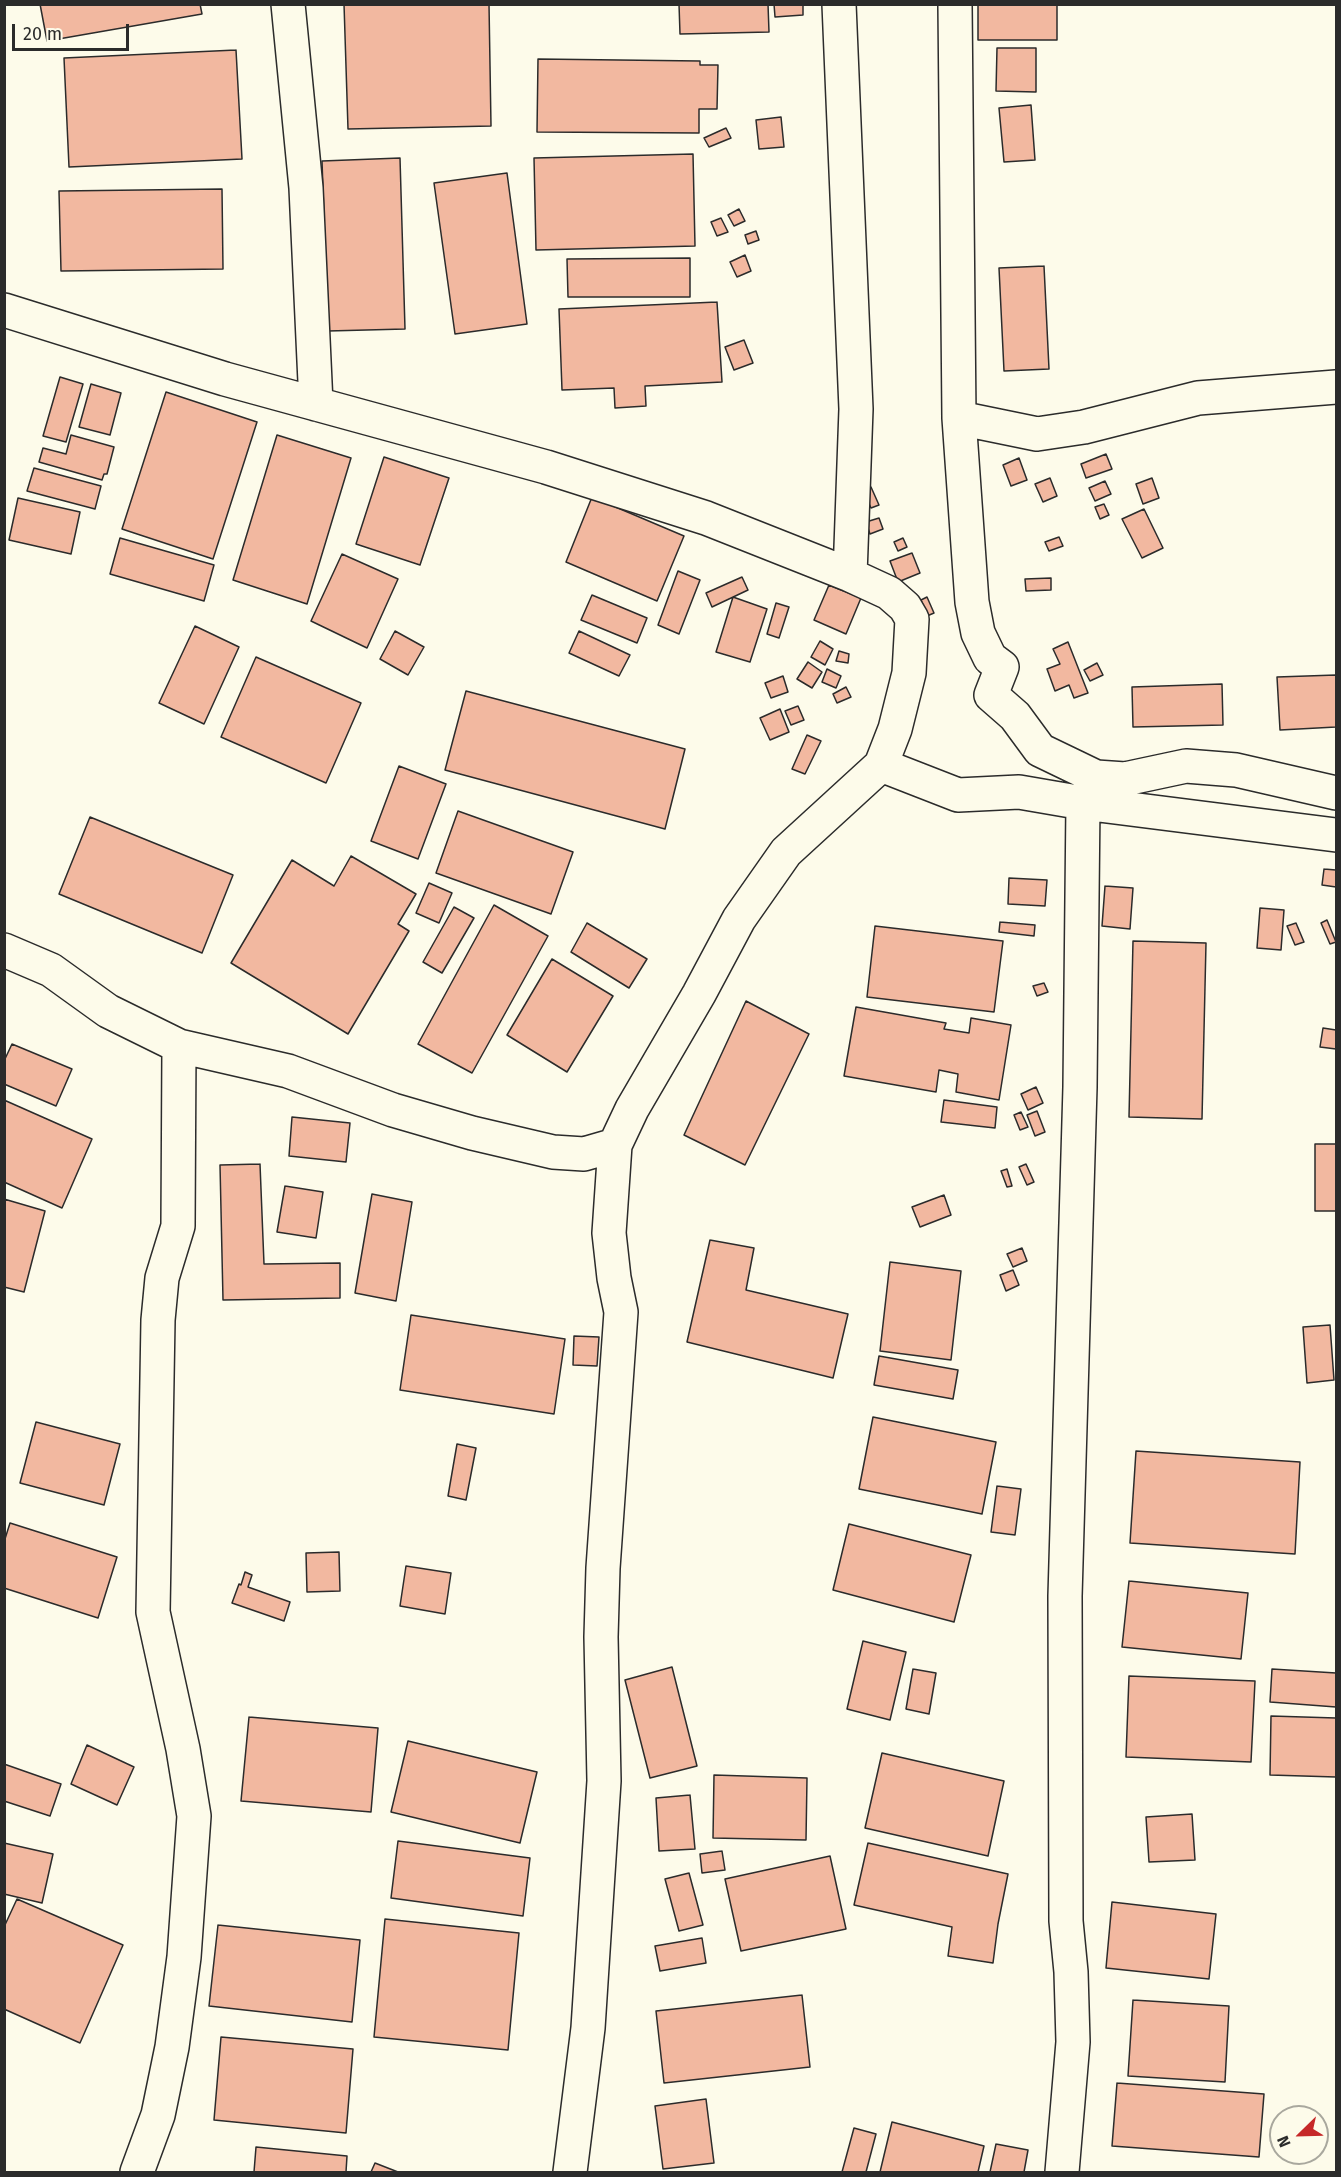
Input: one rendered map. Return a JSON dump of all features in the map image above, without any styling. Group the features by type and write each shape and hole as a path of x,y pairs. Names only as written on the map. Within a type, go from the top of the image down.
{"street":[{"path":"288,4 306,188 316,404"},
{"path":"839,4 856,409 850,575"},
{"path":"955,4 959,418 972,602 978,633 990,658 1002,667 991,695 1016,716 1040,750 1096,777 1125,779 1186,766 1236,770 1336,793"},
{"path":"4,310 225,379 546,467 706,518 850,575 889,593 905,607 912,620 909,672 895,729 881,765 786,852 752,900 739,919 699,994 632,1109 615,1145 609,1233 614,1278 621,1312 603,1568 604,1781 588,2028 570,2172"},
{"path":"959,418 1037,434 1084,427 1198,398 1336,387"},
{"path":"881,765 958,795 1019,792 1083,803 1336,835"},
{"path":"1062,2172 1073,2042 1071,1972 1066,1921 1065,1596 1080,1087 1083,803"},
{"path":"4,950 51,970 108,1011 179,1046 288,1071 393,1110 472,1133 553,1152 584,1154 615,1145"},
{"path":"137,2172 158,2115 172,2047 184,1957 194,1816 183,1749 153,1612 158,1320 162,1278 177,1226 179,1046"}],"building":[{"path":"40,4 200,4 202,14 47,41"},
{"path":"344,4 489,4 491,126 348,129"},
{"path":"679,4 768,4 769,32 680,34"},
{"path":"774,4 803,4 803,15 775,17"},
{"path":"978,4 1057,4 1057,40 978,40"},
{"path":"997,48 1036,48 1036,92 996,91"},
{"path":"236,50 242,159 69,167 64,58"},
{"path":"538,59 700,61 700,65 718,65 717,109 699,109 699,133 537,132"},
{"path":"1031,105 1035,160 1004,162 999,108"},
{"path":"781,117 784,147 759,149 756,120"},
{"path":"726,128 731,138 709,147 704,138"},
{"path":"693,154 695,246 536,250 534,158"},
{"path":"400,158 405,329 328,331 322,161"},
{"path":"507,173 527,324 455,334 434,183"},
{"path":"222,189 223,269 61,271 59,191"},
{"path":"739,209 745,221 734,226 728,215"},
{"path":"721,218 728,232 717,236 711,222"},
{"path":"756,231 759,240 748,244 745,235"},
{"path":"745,255 751,271 737,277 730,262"},
{"path":"690,258 690,297 568,297 567,259"},
{"path":"1044,266 1049,369 1004,371 999,268"},
{"path":"717,302 722,382 645,386 646,406 615,408 614,388 562,390 559,309"},
{"path":"744,340 753,363 734,370 725,347"},
{"path":"60,377 83,384 66,442 43,436"},
{"path":"91,384 121,393 110,435 79,427"},
{"path":"166,392 257,422 213,559 122,529"},
{"path":"71,435 114,447 107,474 104,474 102,480 39,462 43,448 66,454"},
{"path":"277,435 351,458 307,604 233,580"},
{"path":"1106,454 1112,469 1086,478 1081,464"},
{"path":"384,457 449,478 420,565 356,544"},
{"path":"1019,458 1027,480 1011,486 1003,465"},
{"path":"34,468 101,486 95,509 27,491"},
{"path":"1050,478 1057,496 1043,502 1035,484"},
{"path":"1152,478 1159,498 1143,504 1136,484"},
{"path":"1105,481 1111,494 1095,501 1089,488"},
{"path":"871,487 879,505 871,508 863,490"},
{"path":"592,497 684,536 657,601 566,562"},
{"path":"18,498 80,512 71,554 9,540"},
{"path":"1104,504 1109,515 1100,519 1095,507"},
{"path":"1144,509 1163,548 1142,558 1122,519"},
{"path":"879,518 883,529 870,534 866,522"},
{"path":"1059,537 1063,546 1049,551 1045,542"},
{"path":"120,538 214,565 204,601 110,574"},
{"path":"903,538 907,547 898,551 894,542"},
{"path":"912,553 920,573 898,582 890,561"},
{"path":"342,554 398,579 367,648 311,621"},
{"path":"678,571 700,580 679,634 658,625"},
{"path":"742,577 748,590 712,607 706,593"},
{"path":"1051,578 1051,590 1026,591 1025,579"},
{"path":"829,585 861,598 846,634 814,620"},
{"path":"592,595 647,618 637,643 581,620"},
{"path":"733,597 767,609 750,662 716,652"},
{"path":"927,597 934,613 927,616 921,600"},
{"path":"776,603 789,607 779,638 767,634"},
{"path":"195,626 239,647 204,724 159,703"},
{"path":"395,631 424,647 408,675 380,659"},
{"path":"579,631 630,655 619,676 569,653"},
{"path":"820,641 833,649 825,665 811,657"},
{"path":"1068,642 1088,693 1074,698 1069,685 1055,691 1047,669 1060,664 1053,649"},
{"path":"839,651 849,654 848,663 836,661"},
{"path":"256,657 361,703 326,783 221,737"},
{"path":"808,662 822,672 812,688 797,679"},
{"path":"1097,663 1103,675 1090,681 1084,670"},
{"path":"827,669 841,676 836,688 822,682"},
{"path":"1336,675 1336,727 1280,730 1277,677"},
{"path":"783,676 788,692 771,698 765,683"},
{"path":"1222,684 1223,725 1133,727 1132,687"},
{"path":"846,687 851,697 837,703 833,694"},
{"path":"466,691 685,749 665,829 445,770"},
{"path":"798,706 804,720 791,725 785,711"},
{"path":"780,709 789,732 770,740 760,718"},
{"path":"807,735 821,741 805,774 792,769"},
{"path":"399,766 446,784 418,859 371,841"},
{"path":"458,811 573,852 551,914 436,873"},
{"path":"90,817 233,875 202,953 59,894"},
{"path":"351,856 416,894 398,924 409,931 348,1034 231,963 292,860 334,886"},
{"path":"1324,869 1336,870 1336,887 1322,885"},
{"path":"1009,878 1047,880 1045,906 1008,904"},
{"path":"429,883 452,893 439,923 416,913"},
{"path":"1105,886 1133,888 1130,929 1102,926"},
{"path":"494,905 548,936 472,1073 418,1044"},
{"path":"454,907 474,918 442,973 423,962"},
{"path":"1260,908 1284,910 1281,950 1257,948"},
{"path":"1327,920 1336,942 1330,944 1321,923"},
{"path":"1000,922 1035,925 1034,936 999,932"},
{"path":"587,923 647,959 629,988 571,952"},
{"path":"1296,923 1304,942 1295,945 1287,926"},
{"path":"875,926 1003,941 994,1012 867,997"},
{"path":"1133,941 1206,943 1202,1119 1129,1117"},
{"path":"552,959 613,996 567,1072 507,1035"},
{"path":"1044,983 1048,992 1037,996 1033,986"},
{"path":"746,1001 809,1034 745,1165 684,1135"},
{"path":"856,1007 946,1023 944,1029 969,1033 971,1018 1011,1025 999,1100 956,1092 958,1074 939,1070 936,1092 844,1076"},
{"path":"1323,1028 1336,1030 1336,1049 1320,1047"},
{"path":"12,1044 72,1069 56,1106 4,1084 4,1061"},
{"path":"1036,1087 1043,1103 1028,1110 1021,1094"},
{"path":"4,1100 92,1139 62,1208 4,1182"},
{"path":"944,1100 997,1107 995,1128 941,1122"},
{"path":"1037,1111 1045,1132 1035,1136 1027,1115"},
{"path":"1021,1112 1028,1127 1020,1130 1014,1115"},
{"path":"292,1117 350,1123 346,1162 289,1156"},
{"path":"1315,1144 1336,1144 1336,1211 1315,1211"},
{"path":"260,1164 264,1264 340,1263 340,1298 223,1300 220,1165"},
{"path":"1026,1164 1034,1182 1027,1185 1019,1167"},
{"path":"1007,1169 1012,1186 1007,1187 1001,1171"},
{"path":"285,1186 323,1192 316,1238 277,1232"},
{"path":"372,1194 412,1202 396,1301 355,1293"},
{"path":"944,1195 951,1215 920,1227 912,1207"},
{"path":"4,1199 45,1211 24,1292 4,1287"},
{"path":"710,1240 754,1248 746,1290 848,1314 833,1378 687,1342"},
{"path":"1022,1248 1027,1261 1013,1267 1007,1254"},
{"path":"890,1262 961,1271 951,1360 880,1351"},
{"path":"1013,1270 1019,1285 1006,1291 1000,1275"},
{"path":"411,1315 565,1339 554,1414 400,1390"},
{"path":"1330,1325 1334,1380 1307,1383 1303,1327"},
{"path":"574,1336 599,1337 597,1366 573,1365"},
{"path":"879,1356 958,1370 953,1399 874,1385"},
{"path":"873,1417 996,1442 982,1514 859,1489"},
{"path":"36,1422 120,1444 104,1505 20,1483"},
{"path":"457,1444 476,1448 466,1500 448,1496"},
{"path":"1136,1451 1300,1462 1295,1554 1130,1543"},
{"path":"997,1486 1021,1489 1015,1535 991,1532"},
{"path":"10,1523 117,1557 98,1618 4,1588 4,1542"},
{"path":"849,1524 971,1555 954,1622 833,1590"},
{"path":"339,1552 340,1591 307,1592 306,1553"},
{"path":"406,1566 451,1573 445,1614 400,1606"},
{"path":"245,1572 252,1575 248,1587 290,1602 284,1621 232,1603"},
{"path":"1129,1581 1248,1593 1241,1659 1122,1647"},
{"path":"863,1641 906,1652 890,1720 847,1709"},
{"path":"672,1667 697,1766 650,1778 625,1680"},
{"path":"913,1669 936,1673 929,1714 906,1709"},
{"path":"1272,1669 1336,1673 1336,1707 1270,1702"},
{"path":"1129,1676 1255,1681 1251,1762 1126,1757"},
{"path":"1271,1716 1336,1718 1336,1777 1270,1775"},
{"path":"249,1717 378,1728 371,1812 241,1801"},
{"path":"408,1741 537,1772 520,1843 391,1812"},
{"path":"87,1745 134,1767 117,1805 71,1784"},
{"path":"882,1753 1004,1781 988,1856 865,1828"},
{"path":"4,1764 61,1784 50,1816 4,1801"},
{"path":"714,1775 807,1778 806,1840 713,1838"},
{"path":"690,1795 695,1849 659,1851 656,1798"},
{"path":"1192,1814 1195,1860 1149,1862 1146,1817"},
{"path":"398,1841 530,1858 523,1916 391,1898"},
{"path":"4,1843 53,1854 42,1903 4,1894"},
{"path":"868,1843 1008,1874 993,1963 948,1956 952,1927 854,1905"},
{"path":"722,1851 725,1870 702,1873 700,1854"},
{"path":"830,1856 846,1929 741,1951 725,1879"},
{"path":"689,1873 703,1925 679,1931 665,1879"},
{"path":"17,1899 123,1945 80,2043 4,2009 4,1927"},
{"path":"1112,1902 1216,1914 1209,1979 1106,1968"},
{"path":"385,1919 519,1933 508,2050 374,2037"},
{"path":"218,1925 360,1940 352,2022 209,2006"},
{"path":"702,1938 706,1963 660,1971 655,1946"},
{"path":"802,1995 810,2067 664,2083 656,2011"},
{"path":"1133,2000 1229,2006 1225,2082 1128,2076"},
{"path":"221,2037 353,2049 346,2133 214,2120"},
{"path":"1117,2083 1264,2094 1259,2157 1112,2146"},
{"path":"706,2099 714,2163 663,2169 655,2106"},
{"path":"892,2122 984,2146 978,2172 880,2172"},
{"path":"854,2128 876,2134 866,2172 842,2172"},
{"path":"996,2144 1028,2150 1024,2172 990,2172"},
{"path":"256,2147 347,2156 346,2172 254,2172"},
{"path":"375,2163 398,2172 371,2172"}]}
